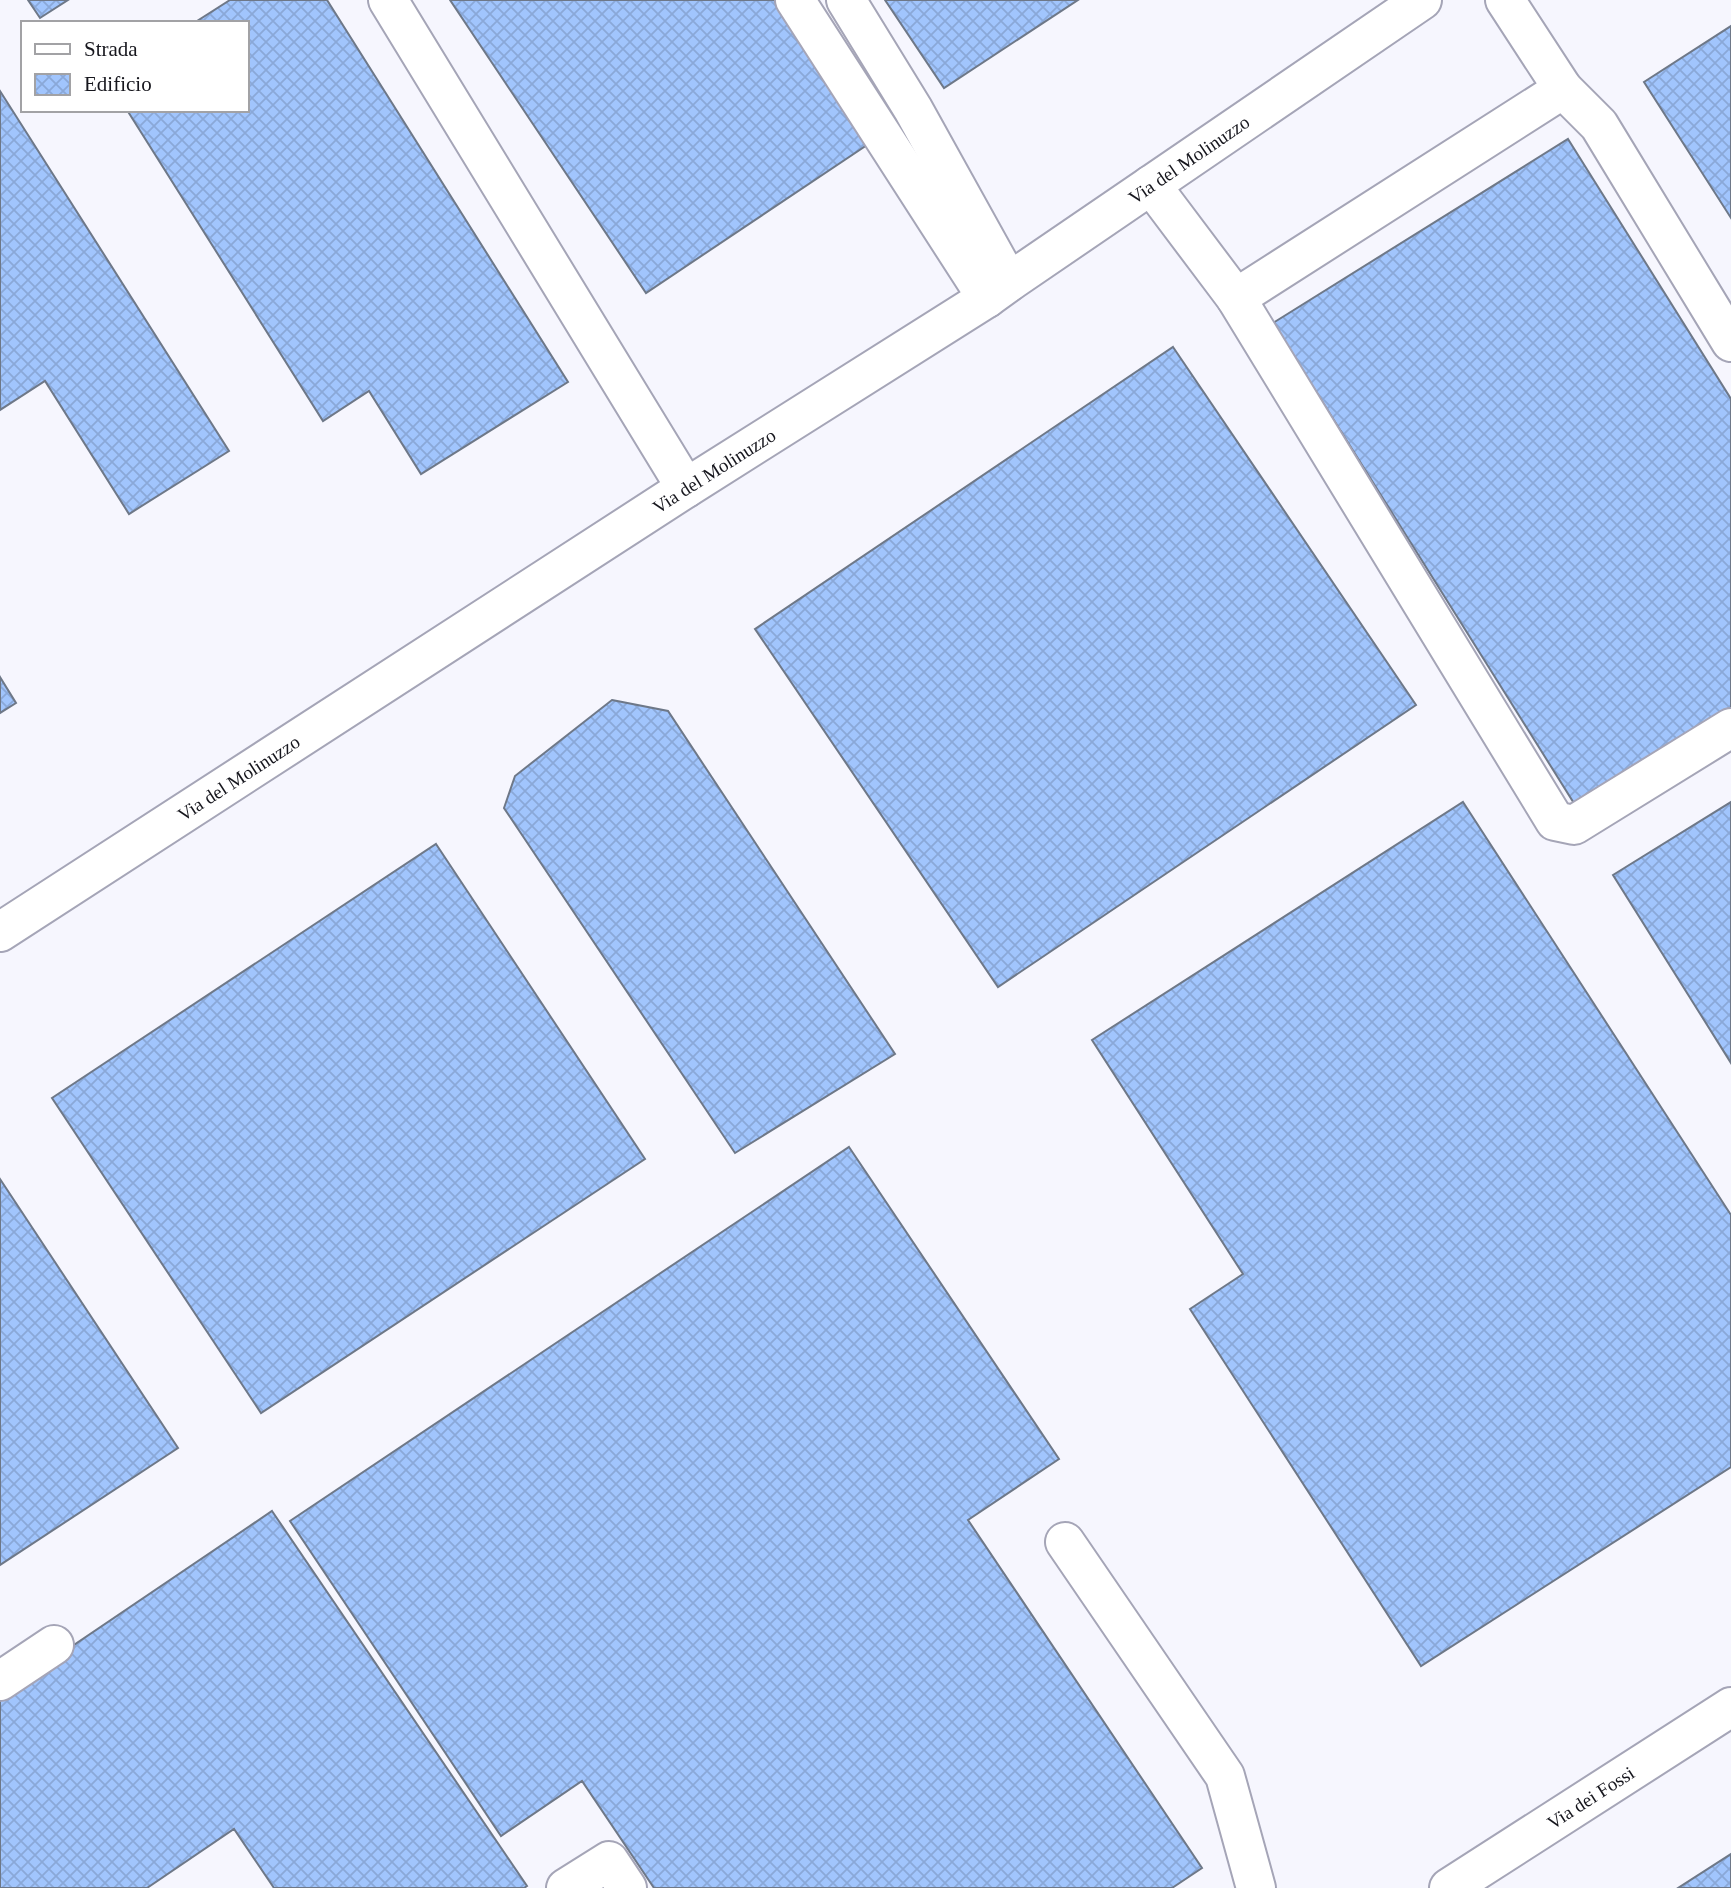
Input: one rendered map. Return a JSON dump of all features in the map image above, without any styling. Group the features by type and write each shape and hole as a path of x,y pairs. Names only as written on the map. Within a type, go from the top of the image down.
{"street":[{"path":"388,0 686,488"},
{"path":"795,0 998,290"},
{"path":"846,0 913,109 998,290"},
{"name":"Via del Molinuzzo","path":"0,932 686,488 998,290 1422,0"},
{"path":"1505,0 1563,89 1599,124 1731,342"},
{"path":"1236,298 1563,89"},
{"path":"1151,185 1236,298 1555,821 1574,825 1731,728"},
{"path":"1065,1542 1224,1776 1256,1888"},
{"path":"0,1681 54,1645"},
{"name":"Via dei Fossi","path":"1449,1888 1728,1714"},
{"path":"566,1888 608,1861 627,1888"}],"building":[{"path":"28,0 68,0 40,18"},
{"path":"230,0 327,0 568,382 421,474 369,391 323,421 128,112 248,112 248,21 197,21"},
{"path":"450,0 774,0 870,143 646,293"},
{"path":"885,0 1078,0 944,88"},
{"path":"1731,26 1731,218 1644,82"},
{"path":"0,91 229,451 129,514 45,381 0,410"},
{"path":"1568,139 1731,399 1731,712 1577,808 1273,323"},
{"path":"1173,347 1416,705 998,987 755,629"},
{"path":"0,677 16,703 0,713"},
{"path":"612,700 668,711 895,1054 735,1153 504,808 515,776"},
{"path":"1463,802 1731,1215 1731,1467 1421,1666 1190,1309 1243,1274 1092,1040"},
{"path":"1731,802 1731,1063 1613,875"},
{"path":"436,844 645,1159 261,1413 52,1098"},
{"path":"849,1147 1059,1459 968,1520 1202,1868 1172,1888 654,1888 582,1781 501,1836 290,1521"},
{"path":"0,1179 178,1448 0,1565"},
{"path":"272,1511 527,1886 274,1888 234,1829 147,1888 0,1888 0,1695"},
{"path":"1731,1854 1731,1888 1678,1888"}]}
